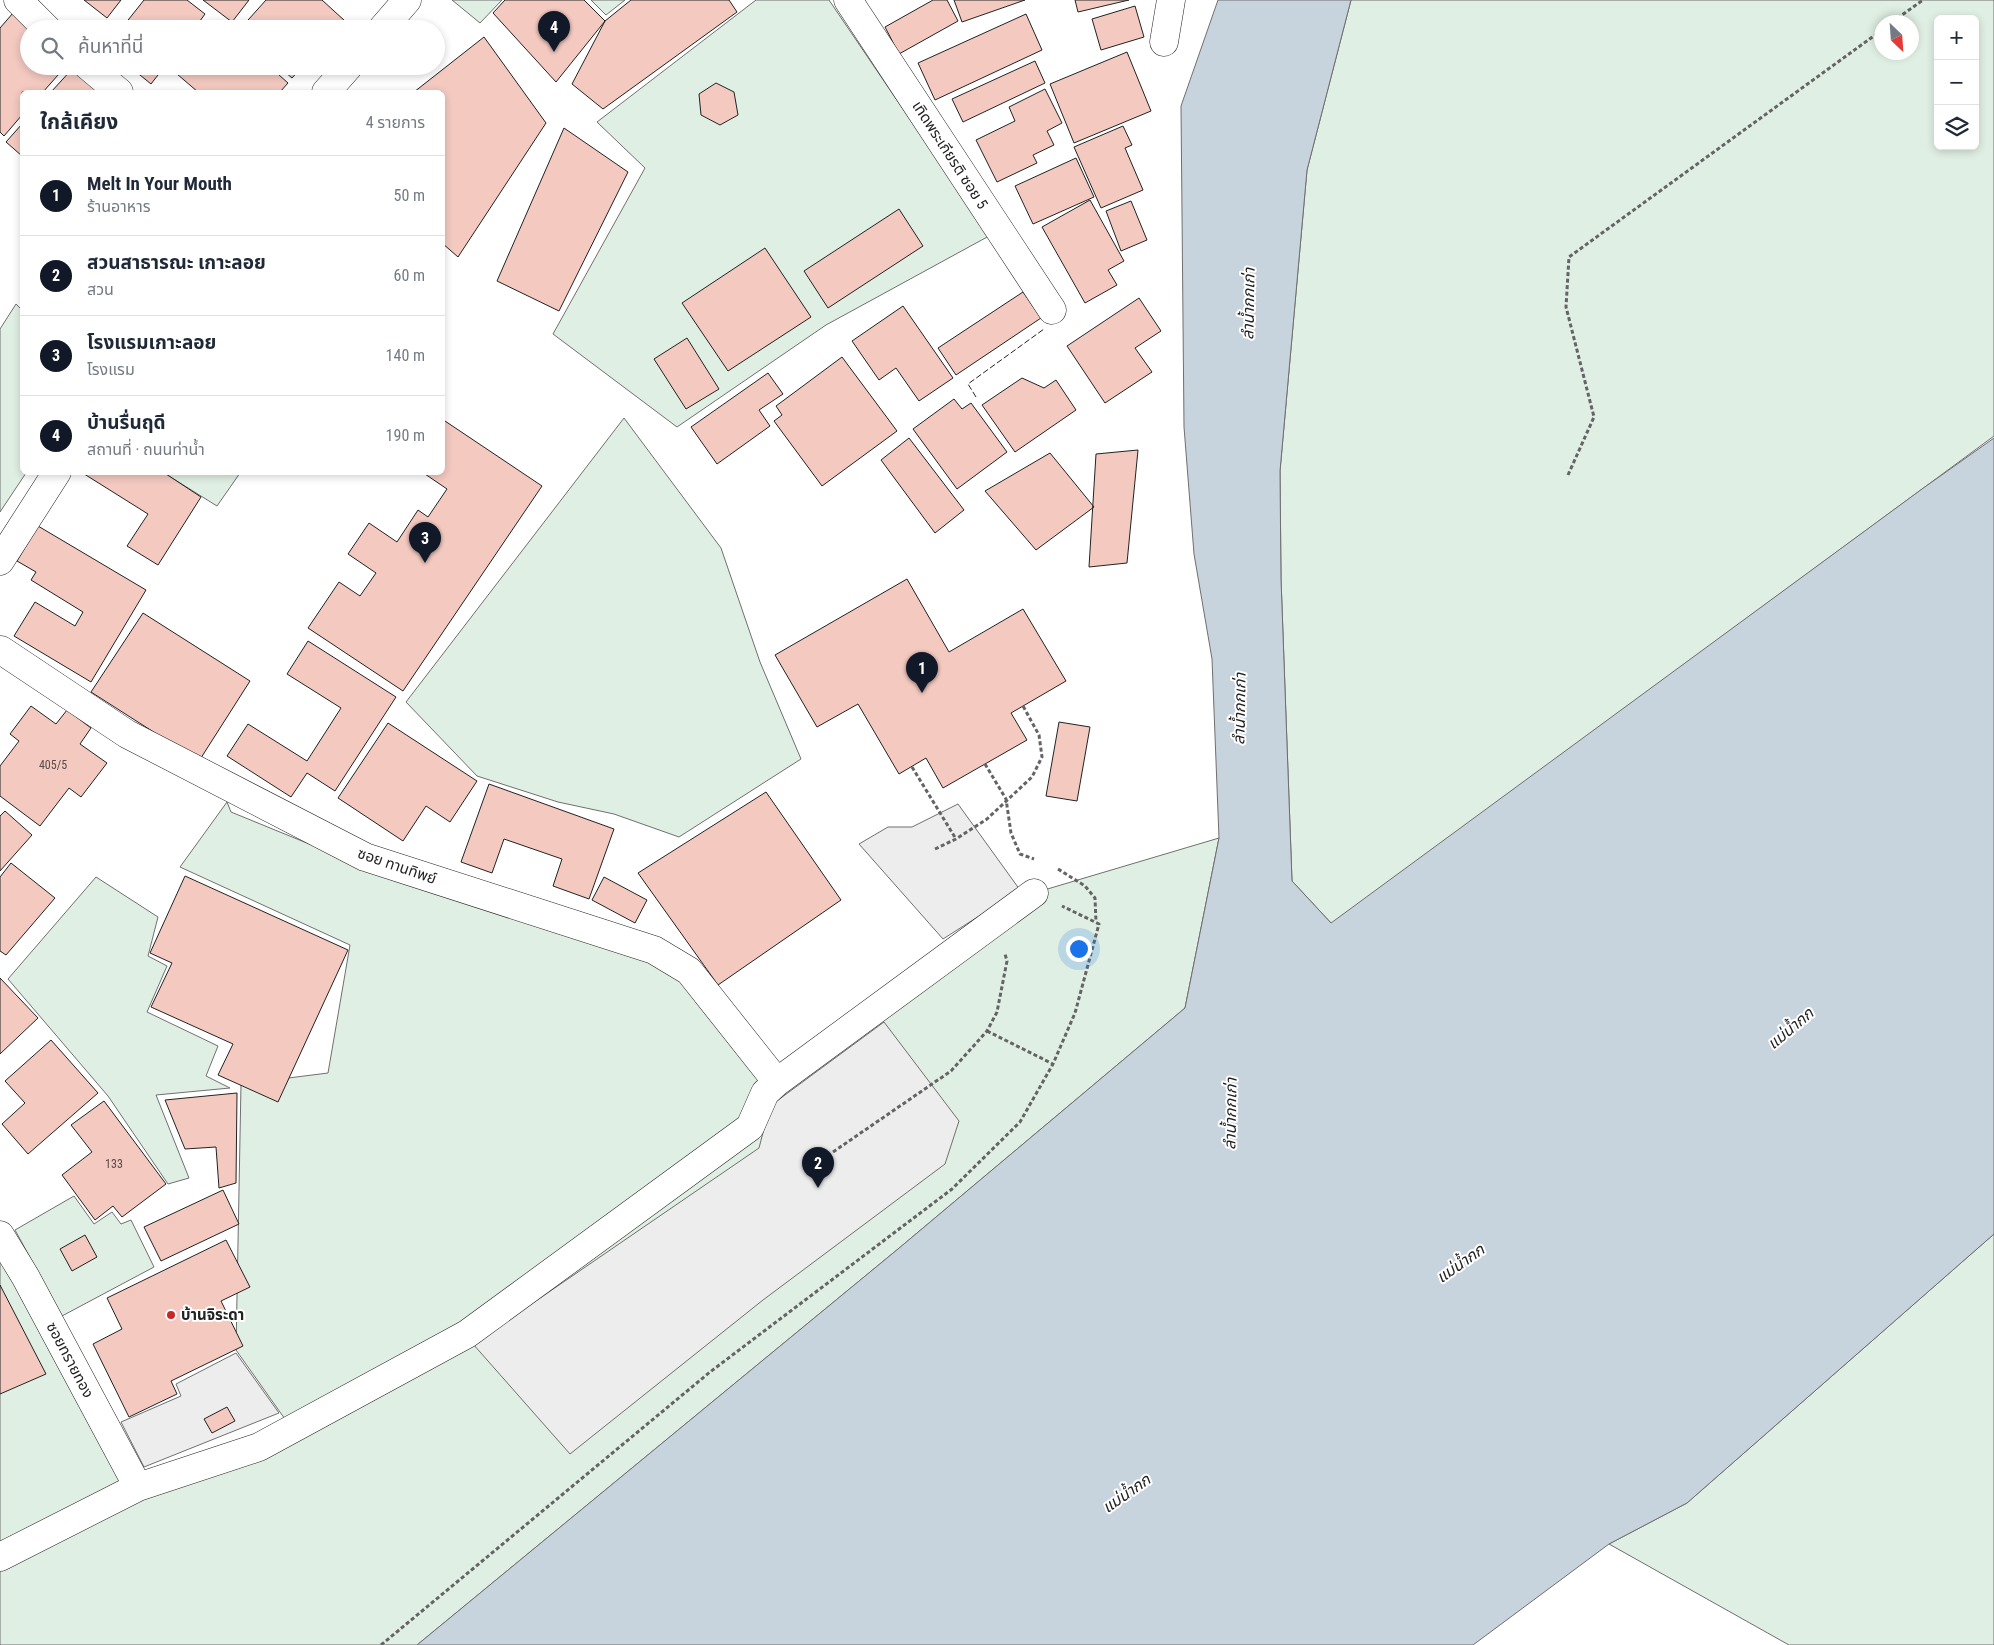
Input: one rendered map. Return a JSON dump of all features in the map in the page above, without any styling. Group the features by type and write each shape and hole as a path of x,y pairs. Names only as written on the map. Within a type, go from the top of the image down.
{"street":[{"path":"18,0 38,20"},
{"path":"390,20 407,0"},
{"name":"เทิดพระเกียรติ ซอย 5","path":"848,0 1052,310"},
{"path":"1164,42 1171,0"},
{"path":"99,75 117,90"},
{"path":"328,90 341,75"},
{"path":"0,561 55,475"},
{"name":"ซอย ทานทิพย์","path":"0,646 127,734 365,857 654,950 689,971 777,1082"},
{"path":"0,1557 138,1487 259,1447 467,1334 750,1128 765,1093 777,1082 1034,893"},
{"name":"ซอยทรายทอง","path":"0,1235 25,1276 138,1487"}],"path":[{"path":"1902,15 1923,0"},
{"path":"1568,474 1594,417 1566,307 1569,257 1874,36"},
{"path":"935,849 956,839 987,818 1032,777 1042,758 1039,735 1023,706"},
{"path":"985,764 1006,799 1011,833 1020,854 1035,860"},
{"path":"912,766 956,839"},
{"path":"381,1645 710,1372 952,1189 1020,1122 1053,1064 1075,1013 1099,924 1096,922 1095,898 1085,886 1052,865"},
{"path":"1034,893 1096,922"},
{"path":"832,1152 950,1071 987,1031 997,1012 1007,961 996,922"},
{"path":"987,1031 1053,1064"}],"green space":[{"path":"452,0 502,0 480,23"},
{"path":"591,0 625,0 606,15"},
{"path":"756,0 829,0 989,236 826,325 677,427 553,334 645,168 597,122"},
{"path":"1351,0 1994,0 1994,436 1332,924 1292,881 1281,579 1280,471 1307,170"},
{"path":"16,304 20,308 20,475 25,475 0,512 0,329"},
{"path":"624,418 721,548 760,662 801,759 679,837 614,814 558,802 477,776 406,702"},
{"path":"167,475 239,475 217,506"},
{"path":"227,802 231,812 363,866 654,950 777,1082 1034,893 1219,838 1185,1008 898,1249 417,1645 0,1645 0,1235 138,1487 292,1429 236,1350 241,1084 328,1073 350,945 180,867"},
{"path":"96,877 158,917 148,956 167,966 147,1012 218,1046 206,1076 230,1088 156,1095 189,1178 168,1184 108,1096 8,979"},
{"path":"74,1196 94,1224 112,1212 121,1224 131,1220 154,1267 62,1316 15,1230"},
{"path":"1994,1234 1994,1645 1789,1645 1609,1544 1687,1503"}],"shaded area":[{"path":"958,804 1020,890 943,939 859,844 888,827 912,827"},
{"path":"884,1022 959,1121 945,1164 763,1300 570,1454 473,1344 759,1148 770,1106"},
{"path":"236,1353 279,1413 144,1467 121,1422 181,1396 176,1384"}],"water":[{"path":"1218,0 1351,0 1307,170 1280,471 1281,579 1292,881 1331,923 1994,438 1994,1234 1687,1503 1609,1544 1473,1645 417,1645 898,1249 1185,1008 1219,838 1212,659 1194,554 1184,427 1181,106"}],"building":[{"path":"84,0 121,0 107,18"},
{"path":"144,0 187,0 205,14 201,20 128,20"},
{"path":"203,0 249,0 234,20 229,20"},
{"path":"266,0 322,0 344,20 248,20"},
{"path":"505,0 584,0 605,21 556,82 493,13"},
{"path":"631,0 729,0 737,12 603,109 572,84 605,21"},
{"path":"933,0 947,0 958,21 899,54 885,27"},
{"path":"954,0 1025,0 962,22"},
{"path":"1075,0 1129,0 1078,12"},
{"path":"1135,6 1144,37 1101,50 1092,19"},
{"path":"13,13 20,20 20,75 58,75 45,90 20,90 20,117 4,136 0,132 0,28"},
{"path":"1026,14 1042,50 935,100 918,63"},
{"path":"484,37 546,123 458,257 445,246 445,90 417,90 436,75 445,75 445,68"},
{"path":"1127,52 1151,111 1074,143 1050,84"},
{"path":"1035,61 1045,83 963,122 952,99"},
{"path":"67,75 81,75 99,90 53,90"},
{"path":"140,75 158,75 151,84"},
{"path":"178,75 279,75 288,83 282,90 196,90"},
{"path":"716,83 734,92 738,115 720,125 701,115 699,94"},
{"path":"1045,89 1062,123 1047,131 1054,145 1033,155 1037,163 997,182 976,140 1015,121 1009,107"},
{"path":"20,126 20,154 6,142"},
{"path":"1123,126 1132,145 1125,148 1143,190 1101,208 1074,147"},
{"path":"564,128 628,172 559,311 497,281"},
{"path":"1076,158 1094,197 1033,224 1015,186"},
{"path":"1090,200 1124,261 1108,270 1117,285 1085,303 1042,227"},
{"path":"1131,201 1147,240 1121,251 1106,211"},
{"path":"899,209 923,246 828,308 804,271"},
{"path":"765,248 811,317 728,371 682,303"},
{"path":"1023,292 1041,318 956,375 938,348"},
{"path":"1139,298 1161,331 1135,348 1152,372 1105,403 1067,346"},
{"path":"903,306 953,378 919,401 896,368 879,380 852,341"},
{"path":"687,338 719,389 686,409 654,359"},
{"path":"842,357 897,431 822,486 774,421 782,415 776,406"},
{"path":"768,373 783,394 759,410 770,426 717,464 691,427"},
{"path":"1022,378 1044,388 1056,380 1076,410 1015,452 982,405"},
{"path":"954,399 962,409 971,403 1007,452 957,489 913,429"},
{"path":"445,421 542,486 403,691 308,628 339,582 360,596 376,573 348,554 369,523 397,542 418,510 428,517 447,489 426,475 445,475"},
{"path":"909,438 964,510 935,533 881,460"},
{"path":"1138,450 1127,563 1089,567 1096,454"},
{"path":"1050,453 1094,507 1036,550 985,491"},
{"path":"86,475 168,475 201,497 158,565 127,546 148,514"},
{"path":"38,526 146,590 91,682 14,636 35,602 75,626 83,612 31,580 36,572 17,561"},
{"path":"907,579 949,652 1023,609 1066,681 1011,713 1027,740 943,788 926,758 899,774 858,704 817,727 775,655"},
{"path":"143,613 250,681 199,761 91,692"},
{"path":"308,641 396,697 335,791 307,773 291,797 227,756 248,724 307,761 341,708 287,674"},
{"path":"31,706 56,724 67,710 91,728 80,744 107,763 81,797 69,788 40,826 0,796 0,766 19,741 10,734"},
{"path":"1059,722 1090,727 1077,801 1046,796"},
{"path":"388,723 477,781 450,822 426,806 403,841 338,798"},
{"path":"489,784 614,829 589,899 553,886 562,859 504,839 492,873 461,862"},
{"path":"766,792 841,900 718,985 638,873"},
{"path":"5,811 32,835 0,871 0,816"},
{"path":"11,863 55,898 6,955 0,951 0,877"},
{"path":"185,876 348,950 278,1102 218,1075 233,1044 151,1007 172,963 150,953"},
{"path":"604,877 647,900 635,923 592,900"},
{"path":"0,978 38,1018 0,1054"},
{"path":"51,1040 98,1093 28,1154 2,1124 25,1103 5,1081"},
{"path":"237,1093 236,1183 219,1188 216,1147 185,1149 165,1100"},
{"path":"104,1101 166,1184 122,1217 113,1206 95,1220 62,1175 92,1152 71,1125"},
{"path":"223,1190 239,1224 161,1261 144,1227"},
{"path":"85,1235 97,1257 72,1271 60,1249"},
{"name":"บ้านจิระดา","path":"226,1240 250,1287 221,1301 243,1346 171,1381 177,1394 129,1417 93,1344 122,1329 107,1298"},
{"path":"0,1285 46,1374 0,1394"},
{"path":"227,1407 235,1421 212,1433 204,1419"}],"fence":[{"path":"976,397 968,384 1044,329"}],"place":[{"name":"บ้านรื่นฤดี","path":"554,52"},
{"name":"โรงแรมเกาะลอย","path":"425,563"},
{"name":"Melt In Your Mouth","path":"922,693"},
{"name":"สวนสาธารณะ เกาะลอย","path":"818,1188"},
{"name":"บ้านจิระดา","path":"171,1315"}],"water label":[{"name":"ลำน้ำกกเก่า","path":"1248,304"},
{"name":"ลำน้ำกกเก่า","path":"1239,709"},
{"name":"แม่น้ำกก","path":"1790,1028"},
{"name":"ลำน้ำกกเก่า","path":"1230,1114"},
{"name":"แม่น้ำกก","path":"1460,1263"},
{"name":"แม่น้ำกก","path":"1126,1493"}]}
